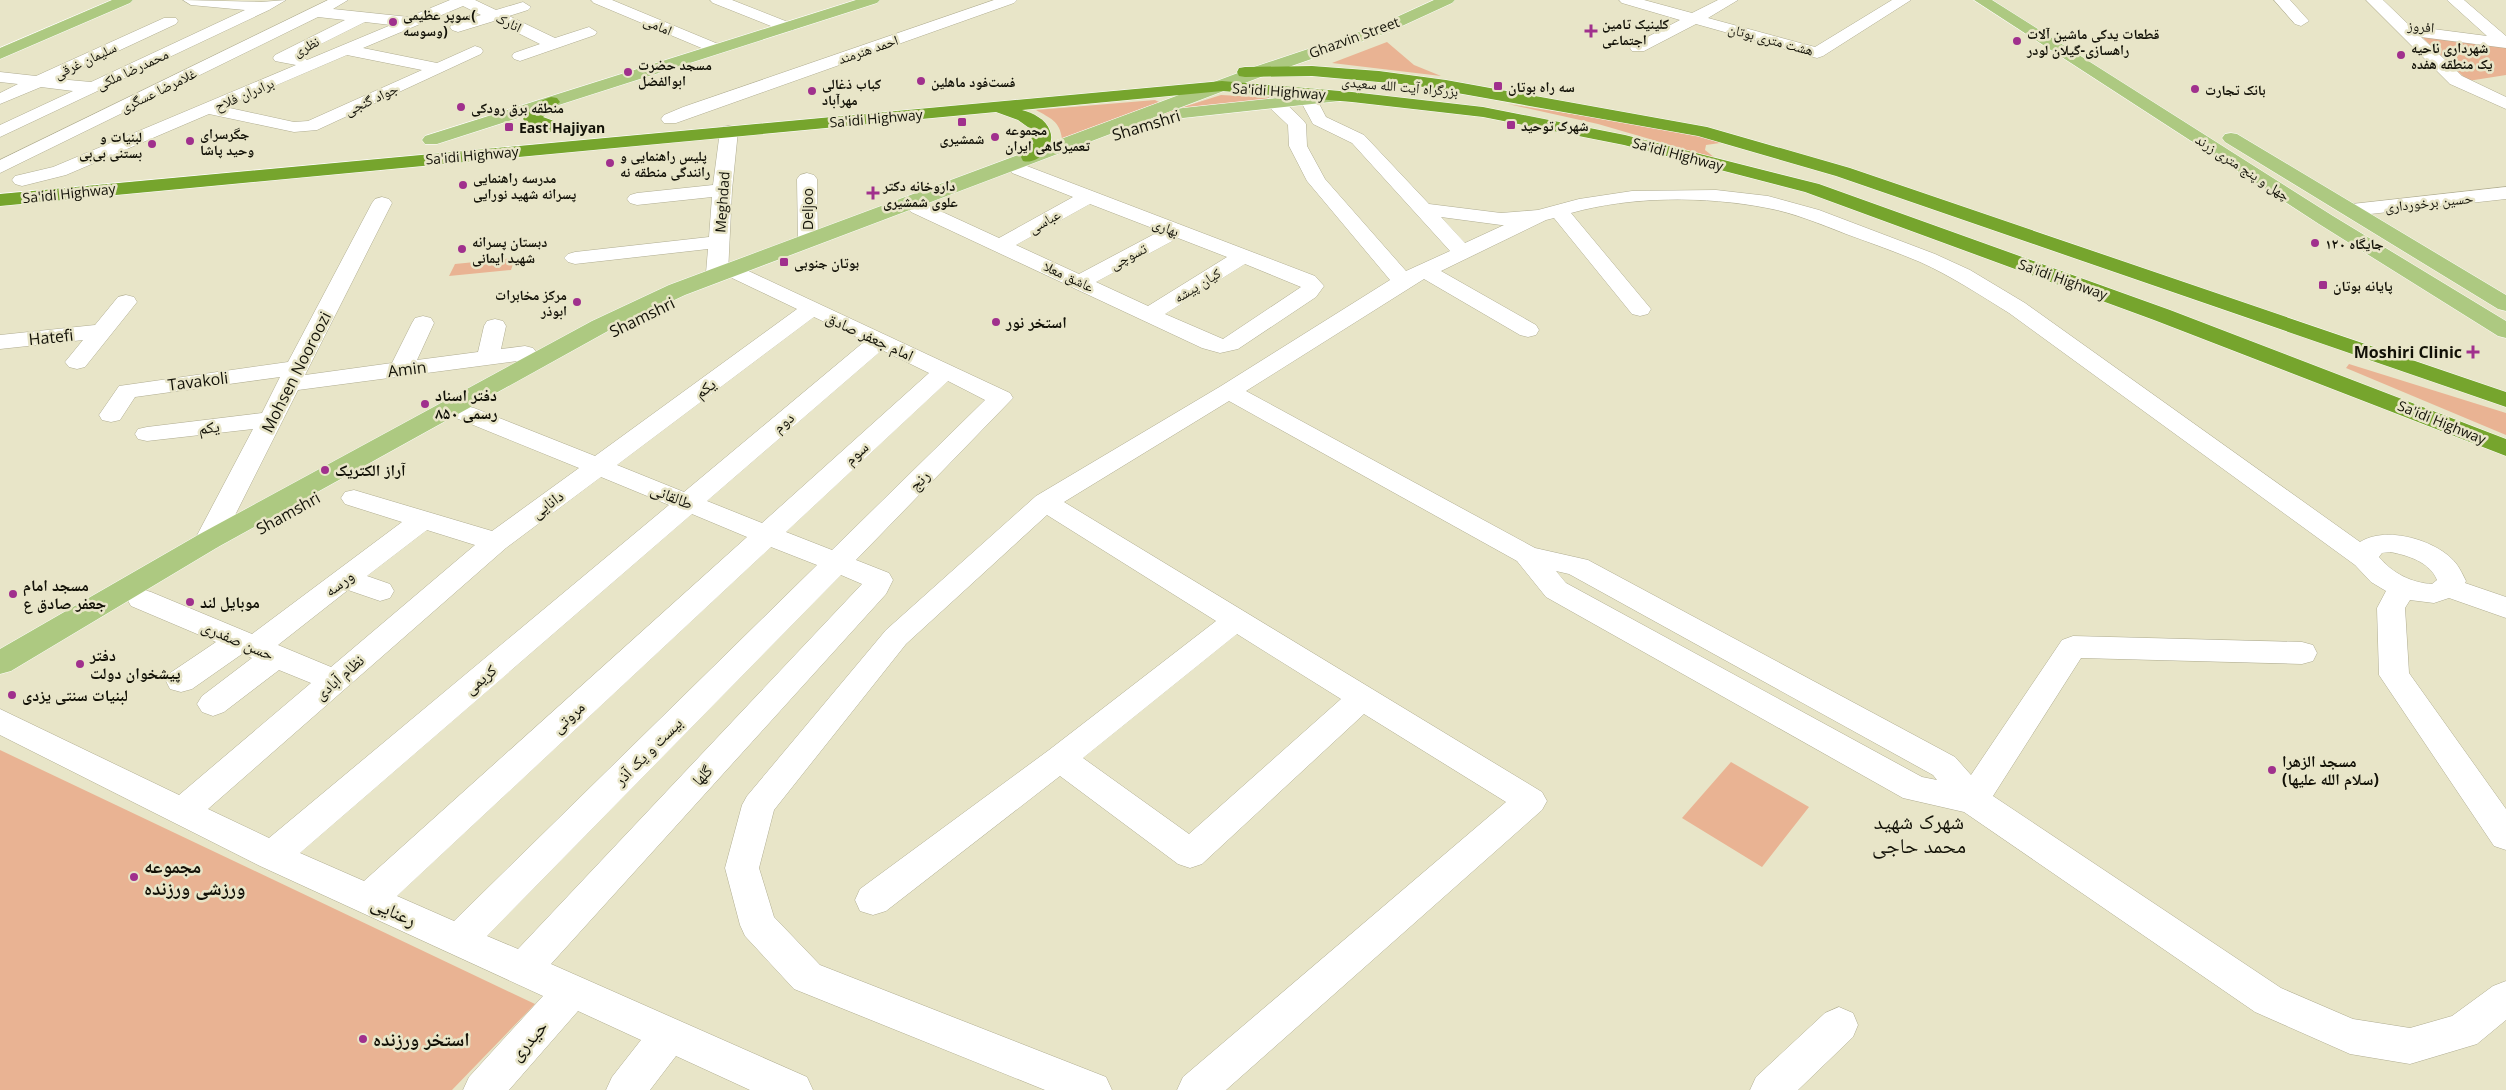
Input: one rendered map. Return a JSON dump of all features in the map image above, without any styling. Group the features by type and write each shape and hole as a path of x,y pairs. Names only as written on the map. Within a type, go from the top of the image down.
{"highway":[{"name":"Sa'idi Highway","path":"797,108 1099,81 1260,71"},
{"name":"بزرگراه آیت الله سعیدی","path":"1260,71 1511,98"},
{"name":"Sa'idi Highway","path":"0,196 729,123 991,108 1222,86 1343,96 1446,107 1625,140 1812,188 2162,315 2506,448"},
{"name":"Sa'idi Highway","path":"1511,98 1598,111 1701,131 1842,172 2506,400"},
{"path":"551,102 534,114 532,119 559,129"},
{"path":"991,108 1020,113 1037,125 1042,134 1041,144 1025,163"},
{"name":"Sa'idi Highway","path":"605,125 670,119 729,123"},
{"name":"Sa'idi Highway","path":"423,141 578,127"},
{"path":"239,158 363,146"},
{"path":"1772,152 1736,146 1720,149 1721,153 1727,157 1812,188"},
{"name":"Sa'idi Highway","path":"0,196 22,180 108,171"}],"main road":[{"path":"0,44 105,0"},
{"path":"0,54 125,0"},
{"path":"423,141 872,0"},
{"name":"Ghazvin Street","path":"1222,86 1383,29 1447,0"},
{"name":"چهل و پنج متری زرند","path":"1982,0 2318,215 2441,289 2506,331"},
{"name":"چهل و پنج متری زرند","path":"2003,0 2506,304"},
{"name":"Shamshri","path":"0,682 132,595 216,545 459,410 600,326 728,273 1025,163 1222,86"},
{"name":"Shamshri","path":"1025,163 1165,117 1218,108 1343,96"},
{"path":"2468,388 2506,393"},
{"path":"0,663 132,595"}],"street":[{"path":"191,0 271,4 316,12 412,22"},
{"name":"غلامرضا عسگری","path":"0,167 340,0"},
{"name":"انارک","path":"463,0 554,44"},
{"name":"برادران فلاح","path":"22,180 59,171 463,0"},
{"name":"امامی","path":"599,0 717,49"},
{"path":"718,0 787,27"},
{"name":"احمد هنرمند","path":"670,119 688,111 1009,0"},
{"name":"هشت متری بوتان","path":"1627,0 1817,53 1903,0"},
{"path":"1638,48 1730,0"},
{"path":"2282,0 2301,21"},
{"path":"2374,0 2456,80 2506,104"},
{"path":"2455,0 2505,43"},
{"name":"محمدرضا ملکی","path":"0,132 271,4"},
{"path":"367,17 396,4"},
{"path":"458,27 523,7"},
{"name":"نظری","path":"318,62 282,58 367,17"},
{"name":"سلیمان غرقی","path":"0,99 170,21"},
{"path":"2403,27 2505,43"},
{"name":"افروز","path":"2403,27 2442,28"},
{"name":"انارک","path":"520,56 589,32"},
{"name":"جواد گنجی","path":"346,50 439,68"},
{"path":"439,68 474,51"},
{"name":"جواد گنجی","path":"0,77 181,98 294,127 311,126 439,68"},
{"path":"1308,98 1319,120 1358,139 1463,253"},
{"path":"1274,102 1297,124 1298,146 1317,181 1414,276 1528,330"},
{"name":"Meghdad","path":"728,273 719,242 729,123"},
{"name":"بهاری","path":"1025,163 1088,197 1307,281 1313,286 1308,292 1230,344 1220,346"},
{"name":"Deljoo","path":"807,179 811,242"},
{"path":"637,199 722,190"},
{"name":"حسین برخورداری","path":"2352,210 2506,193"},
{"path":"1422,209 1501,219 1549,214 1632,197 1716,196 1768,202 1812,214 1928,258 1962,275 2017,308 2329,534 2365,558 2377,574 2402,587 2430,593 2448,588 2506,608"},
{"name":"عباسی","path":"1001,245 1088,197"},
{"name":"Mohsen Nooroozi","path":"216,545 272,419 382,203"},
{"name":"عاشق معلا","path":"912,205 1220,346"},
{"path":"1092,1090 808,977 758,925 742,868 759,805 896,637 1045,502 1414,276 1549,214"},
{"path":"1549,214 1640,309"},
{"name":"تسوچی","path":"1081,282 1175,231"},
{"path":"575,258 719,242"},
{"name":"کیان پیشه","path":"1150,314 1243,256"},
{"name":"امام جعفر صادق","path":"728,273 811,309 1001,398"},
{"name":"Hatefi","path":"77,362 126,302"},
{"name":"یکم","path":"599,466 811,309"},
{"path":"401,370 422,323"},
{"path":"488,358 495,326"},
{"name":"Hatefi","path":"0,342 101,331"},
{"name":"دوم","path":"688,503 879,341"},
{"name":"Amin","path":"294,376 401,370 525,353"},
{"name":"سوم","path":"767,534 945,371"},
{"name":"Tavakoli","path":"110,415 128,390 294,376"},
{"path":"1229,391 1527,555 1556,590 1915,789 1973,800 2268,1000 2350,1036 2410,1046 2463,1031 2505,1001"},
{"name":"رنج","path":"836,563 1001,398"},
{"name":"طالقانی","path":"459,410 879,580"},
{"name":"یکم","path":"147,434 272,419"},
{"name":"دانایی","path":"496,542 599,466"},
{"path":"354,498 496,542"},
{"path":"1045,502 1530,801 1198,1090"},
{"name":"کریمی","path":"272,856 688,503"},
{"name":"ورسه","path":"257,648 423,519"},
{"name":"مروتی","path":"368,899 767,534"},
{"name":"نظام آبادی","path":"182,812 496,542"},
{"path":"2365,558 2366,551 2370,546 2390,544 2404,546 2432,557 2443,566 2450,574 2452,582 2448,588"},
{"name":"بیست و یک آذر","path":"459,940 836,563"},
{"path":"345,579 380,591"},
{"name":"گلها","path":"523,969 876,587 879,580"},
{"path":"2402,587 2391,608 2394,675 2506,836"},
{"name":"حسن صفدری","path":"132,595 335,681"},
{"path":"873,900 1060,759 1236,620"},
{"path":"1973,800 2073,646 2302,653"},
{"path":"181,681 257,648"},
{"path":"213,704 257,648"},
{"path":"1060,759 1190,854 1362,698"},
{"name":"رعنایی","path":"0,721 272,856 787,1089"},
{"name":"حیدری","path":"484,1090 572,991"},
{"path":"1770,1090 1839,1024"},
{"path":"626,1090 669,1035"}],"shaded area":[{"path":"2420,35 2506,47 2506,75 2468,81"},
{"path":"1387,42 1414,65 1441,76 1332,63"},
{"path":"1221,95 1276,98 1185,109 1152,117"},
{"path":"1155,100 1161,103 1062,139 1057,124 1036,110"},
{"path":"1508,104 1674,130 1727,142 1706,145 1705,150 1715,158 1598,124"},
{"path":"515,258 511,270 449,276 455,264"},
{"path":"2349,364 2506,413 2506,435 2346,368"},
{"name":"مجموعه ورزشی ورزنده","path":"0,750 535,1004 452,1090 0,1090"},
{"path":"1731,762 1809,807 1762,867 1682,818"}],"place":[{"name":"سوپر عظیمی( وسوسه)","path":"393,22"},
{"name":"کلینیک تامین اجتماعی","path":"1591,31"},
{"name":"قطعات یدکی ماشین آلات راهسازی-گیلان لودر","path":"2017,41"},
{"name":"شهرداری ناحیه یک منطقه هفده","path":"2401,55"},
{"name":"مسجد حضرت ابوالفضل","path":"628,72"},
{"name":"فست‌فود ماهلین","path":"921,81"},
{"name":"سه راه بوتان","path":"1498,86"},
{"name":"بانک تجارت","path":"2195,89"},
{"name":"کباب ذغالی مهرآباد","path":"812,91"},
{"name":"منطقه برق رودکی","path":"461,107"},
{"name":"شمشیری","path":"962,122"},
{"name":"شهرک توحید","path":"1511,125"},
{"name":"East Hajiyan","path":"509,127"},
{"name":"مجموعه تعمیرگاهی ایران","path":"995,137"},
{"name":"جگرسرای وحید پاشا","path":"190,141"},
{"name":"لبنیات و بستنی بی‌بی","path":"152,144"},
{"name":"پلیس راهنمایی و رانندگی منطقه نه","path":"610,163"},
{"name":"مدرسه راهنمایی پسرانه شهید نورایی","path":"463,185"},
{"name":"داروخانه دکتر علوی شمشیری","path":"873,193"},
{"name":"جایگاه ۱۲۰","path":"2315,243"},
{"name":"دبستان پسرانه شهید ایمانی","path":"462,249"},
{"name":"بوتان جنوبی","path":"784,262"},
{"name":"پایانه بوتان","path":"2323,285"},
{"name":"مرکز مخابرات ابوذر","path":"577,302"},
{"name":"استخر نور","path":"996,322"},
{"name":"Moshiri Clinic","path":"2473,352"},
{"name":"دفتر اسناد رسمی ۸۵۰","path":"425,404"},
{"name":"آراز الکتریک","path":"325,470"},
{"name":"مسجد امام جعفر صادق ع","path":"13,594"},
{"name":"موبایل لند","path":"190,602"},
{"name":"دفتر پیشخوان دولت","path":"80,664"},
{"name":"لبنیات سنتی یزدی","path":"12,695"},
{"name":"مسجد الزهرا (سلام الله علیها)","path":"2272,770"},
{"name":"مجموعه ورزشی ورزنده","path":"134,877"},
{"name":"استخر ورزنده","path":"363,1039"}],"district":[{"name":"شهرک شهید محمد حاجی","path":"1919,833"}]}
